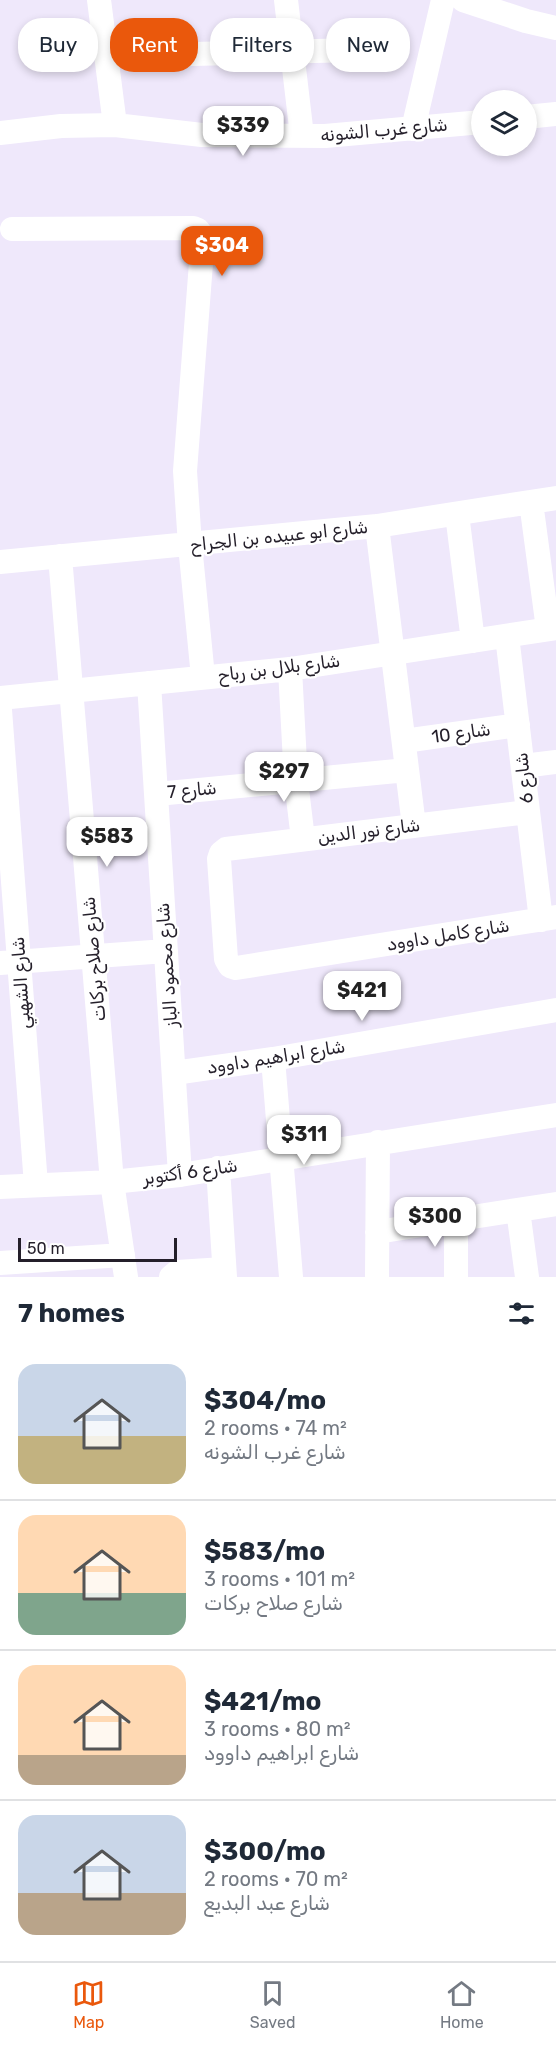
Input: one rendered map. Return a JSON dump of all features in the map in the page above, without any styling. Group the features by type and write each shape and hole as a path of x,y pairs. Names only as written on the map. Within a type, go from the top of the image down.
{"street":[{"path":"99,0 115,126"},
{"path":"286,0 288,18"},
{"path":"413,129 443,0"},
{"path":"463,0 526,21 556,28"},
{"path":"107,56 210,53"},
{"path":"294,72 302,136"},
{"path":"537,116 556,114"},
{"name":"شارع غرب الشونه","path":"0,133 61,126 115,126 202,135 326,136 471,123"},
{"path":"12,229 193,228 201,233 204,242 185,471 202,677"},
{"name":"شارع ابو عبيده بن الجراح","path":"0,561 376,526 556,498"},
{"path":"531,502 552,628"},
{"path":"457,514 472,641"},
{"path":"376,526 414,826"},
{"name":"شارع صلاح بركات","path":"60,556 112,1182 124,1266"},
{"name":"شارع بلال بن رباح","path":"0,698 290,669 552,628"},
{"name":"شارع 6","path":"507,636 528,812 548,918"},
{"path":"290,669 296,781 303,839"},
{"name":"شارع محمود الباز","path":"149,683 180,1174"},
{"name":"شارع الشهبي","path":"0,710 10,962 36,1185"},
{"name":"شارع 10","path":"404,741 518,725"},
{"path":"523,765 556,762"},
{"name":"شارع 7","path":"157,794 407,770"},
{"name":"شارع نور الدين","path":"219,862 221,853 226,849 528,812"},
{"name":"شارع كامل داوود","path":"219,862 226,959 230,966 236,968 548,918"},
{"path":"10,962 166,951"},
{"name":"شارع ابراهيم داوود","path":"174,1073 273,1059 556,1010"},
{"path":"273,1059 291,1277"},
{"name":"شارع 6 أكتوبر","path":"0,1187 112,1182 180,1174 556,1115"},
{"path":"378,1142 378,1277"},
{"path":"171,1277 177,1272 225,1273 218,1168"},
{"path":"377,1232 556,1204"},
{"path":"518,1210 527,1277"},
{"path":"456,1220 456,1277"},
{"path":"0,1263 36,1269 124,1266"}]}
